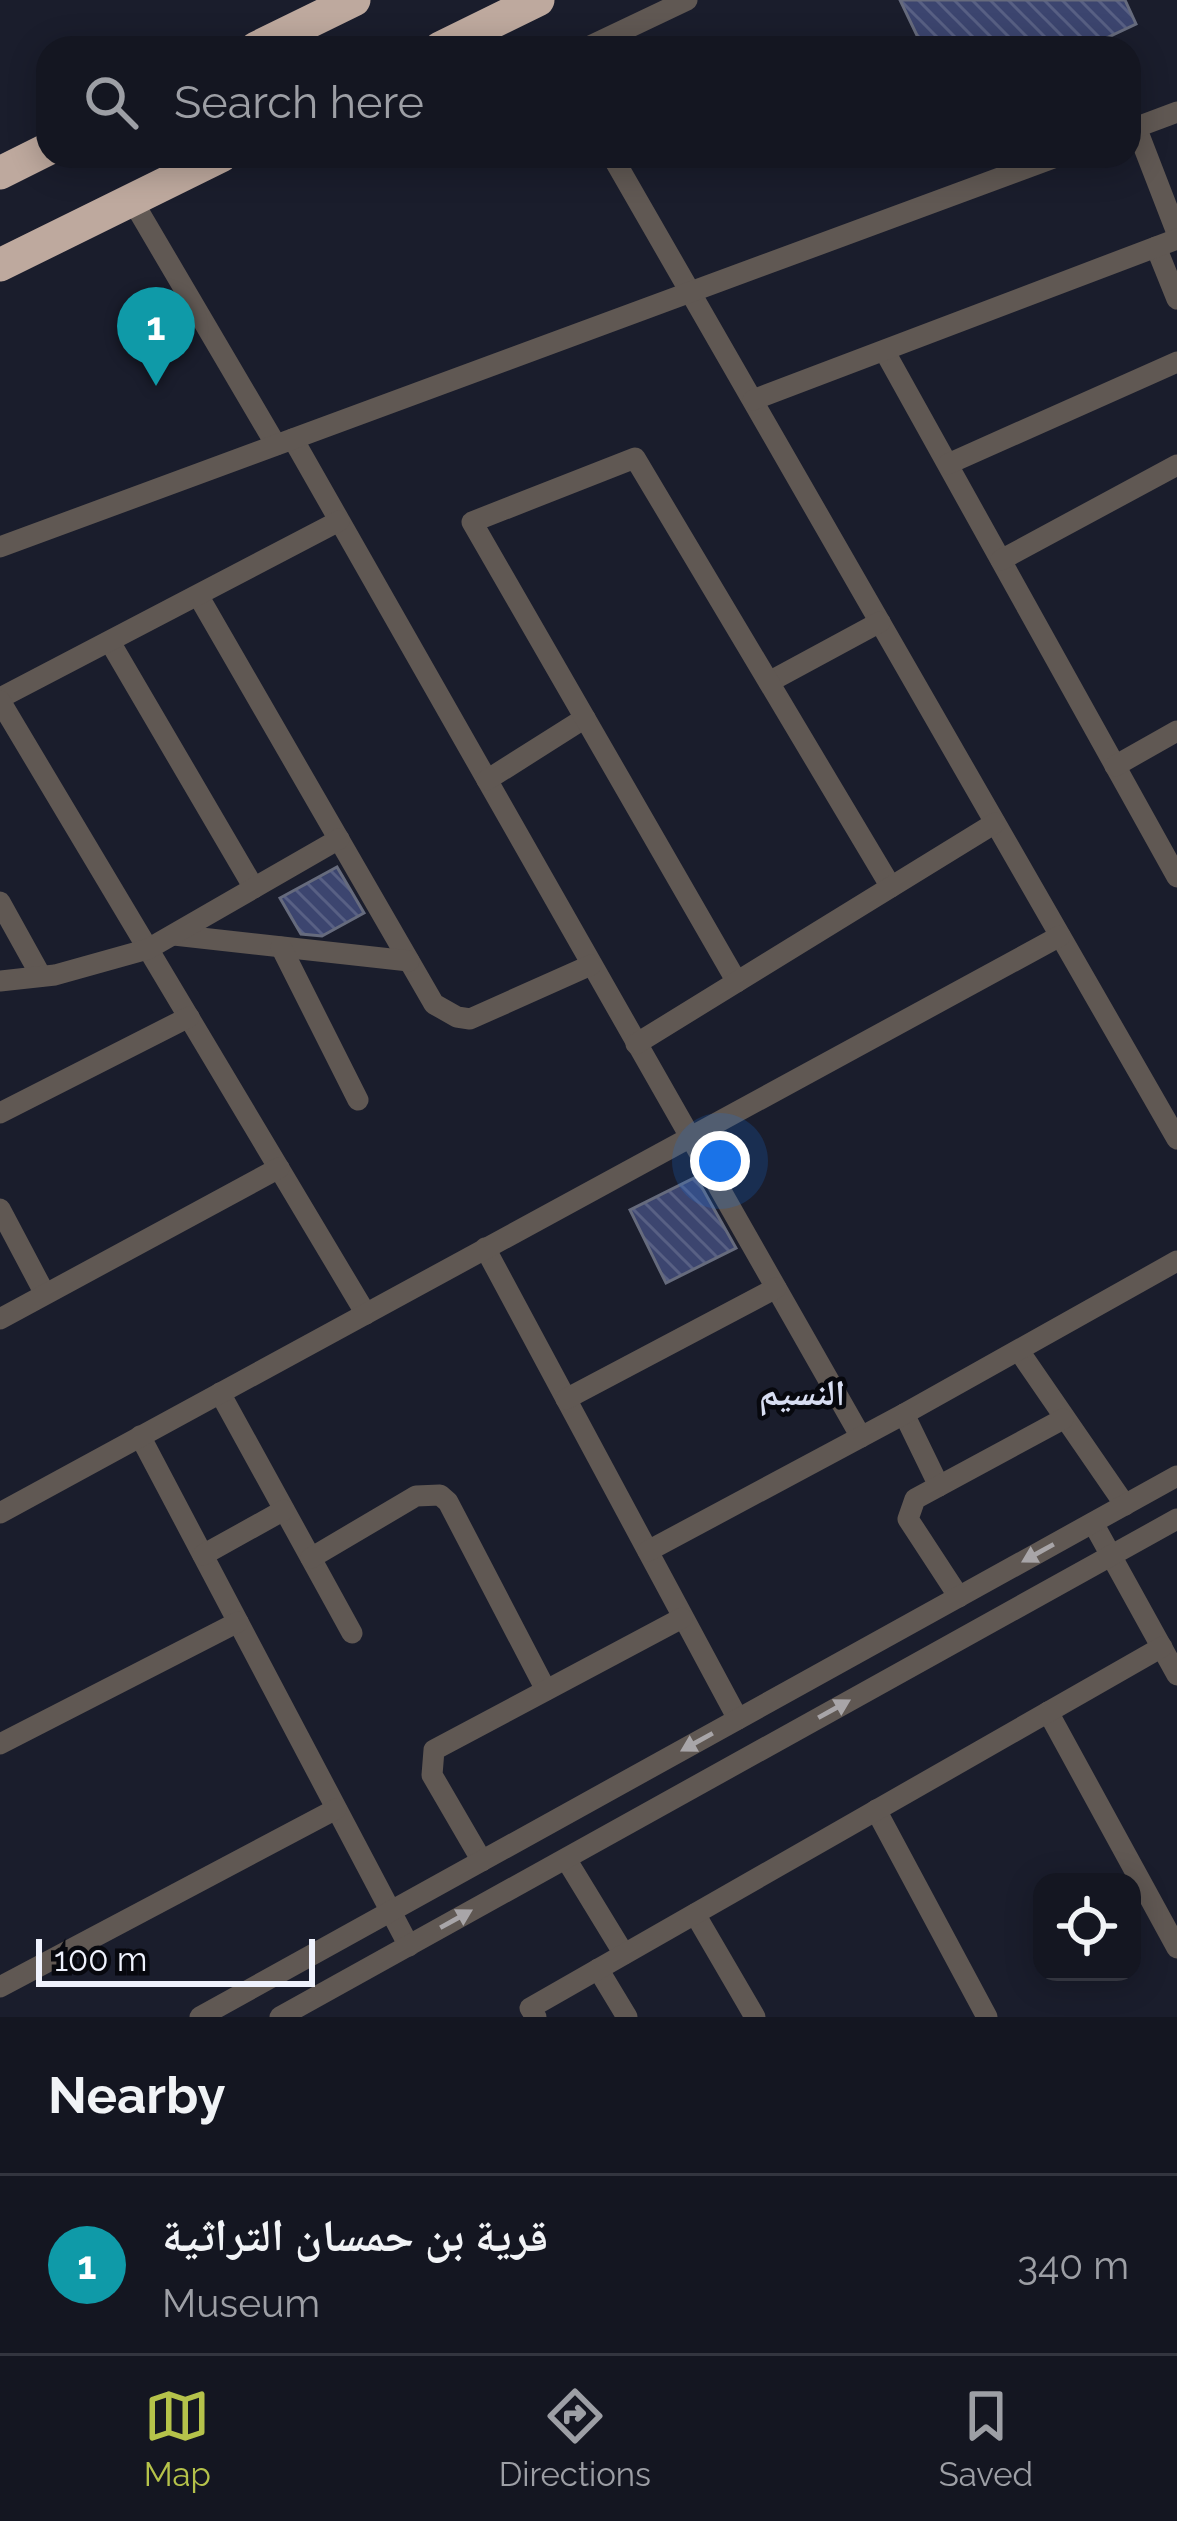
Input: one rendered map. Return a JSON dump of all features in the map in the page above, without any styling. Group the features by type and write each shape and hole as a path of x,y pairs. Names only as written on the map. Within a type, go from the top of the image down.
{"highway":[{"path":"280,36 354,0"},
{"path":"464,36 538,0"},
{"path":"0,173 36,155"},
{"path":"0,265 197,168"}],"street":[{"path":"611,36 687,0"},
{"path":"1141,126 1177,112"},
{"path":"1141,153 1170,239 1177,299"},
{"path":"619,168 1173,1126"},
{"path":"0,547 1027,168"},
{"path":"132,200 339,520 861,1437"},
{"path":"753,400 1170,239"},
{"path":"885,352 1177,878"},
{"path":"948,464 1177,362"},
{"path":"736,982 472,522 635,458 891,887"},
{"path":"1001,560 1177,465"},
{"path":"339,520 0,700 366,1314"},
{"path":"200,597 434,1004 470,1019 591,964"},
{"path":"769,682 880,622"},
{"path":"110,642 254,888"},
{"path":"487,780 584,718"},
{"path":"1115,766 1177,731"},
{"path":"636,1044 995,823"},
{"path":"0,981 148,949 339,839"},
{"path":"0,902 40,976"},
{"path":"173,935 409,961"},
{"path":"1,1509 1060,936"},
{"path":"281,947 358,1100"},
{"path":"0,1113 189,1017"},
{"path":"0,1318 279,1168"},
{"path":"0,1209 45,1294"},
{"path":"485,1248 738,1719"},
{"path":"648,1551 1177,1261"},
{"path":"566,1399 776,1288"},
{"path":"1019,1351 1125,1505"},
{"path":"220,1393 352,1633"},
{"path":"904,1414 939,1486"},
{"path":"959,1597 908,1520 915,1499 1063,1419"},
{"path":"140,1436 409,1946"},
{"path":"200,2017 1177,1476"},
{"path":"311,1558 416,1496 440,1495 448,1502 546,1690"},
{"path":"203,1556 284,1510"},
{"path":"280,2017 306,2011 409,1946 1177,1519"},
{"path":"1093,1523 1177,1675"},
{"path":"482,1861 432,1775 434,1750 682,1618"},
{"path":"0,1744 238,1622"},
{"path":"536,2017 530,2008 1162,1647"},
{"path":"1048,1712 1177,1948"},
{"path":"0,1987 336,1809"},
{"path":"876,1810 987,2017"},
{"path":"566,1858 624,1954"},
{"path":"695,1914 755,2017"},
{"path":"598,1970 627,2017"}],"building":[{"path":"900,0 1125,0 1136,24 1110,36 917,36"},
{"path":"337,867 364,913 322,936 301,934 280,898"},
{"path":"696,1177 736,1248 666,1283 630,1210"}],"place":[{"name":"قرية بن حمسان التراثية","path":"156,386"}],"district":[{"name":"النسيم","path":"802,1392"}]}
